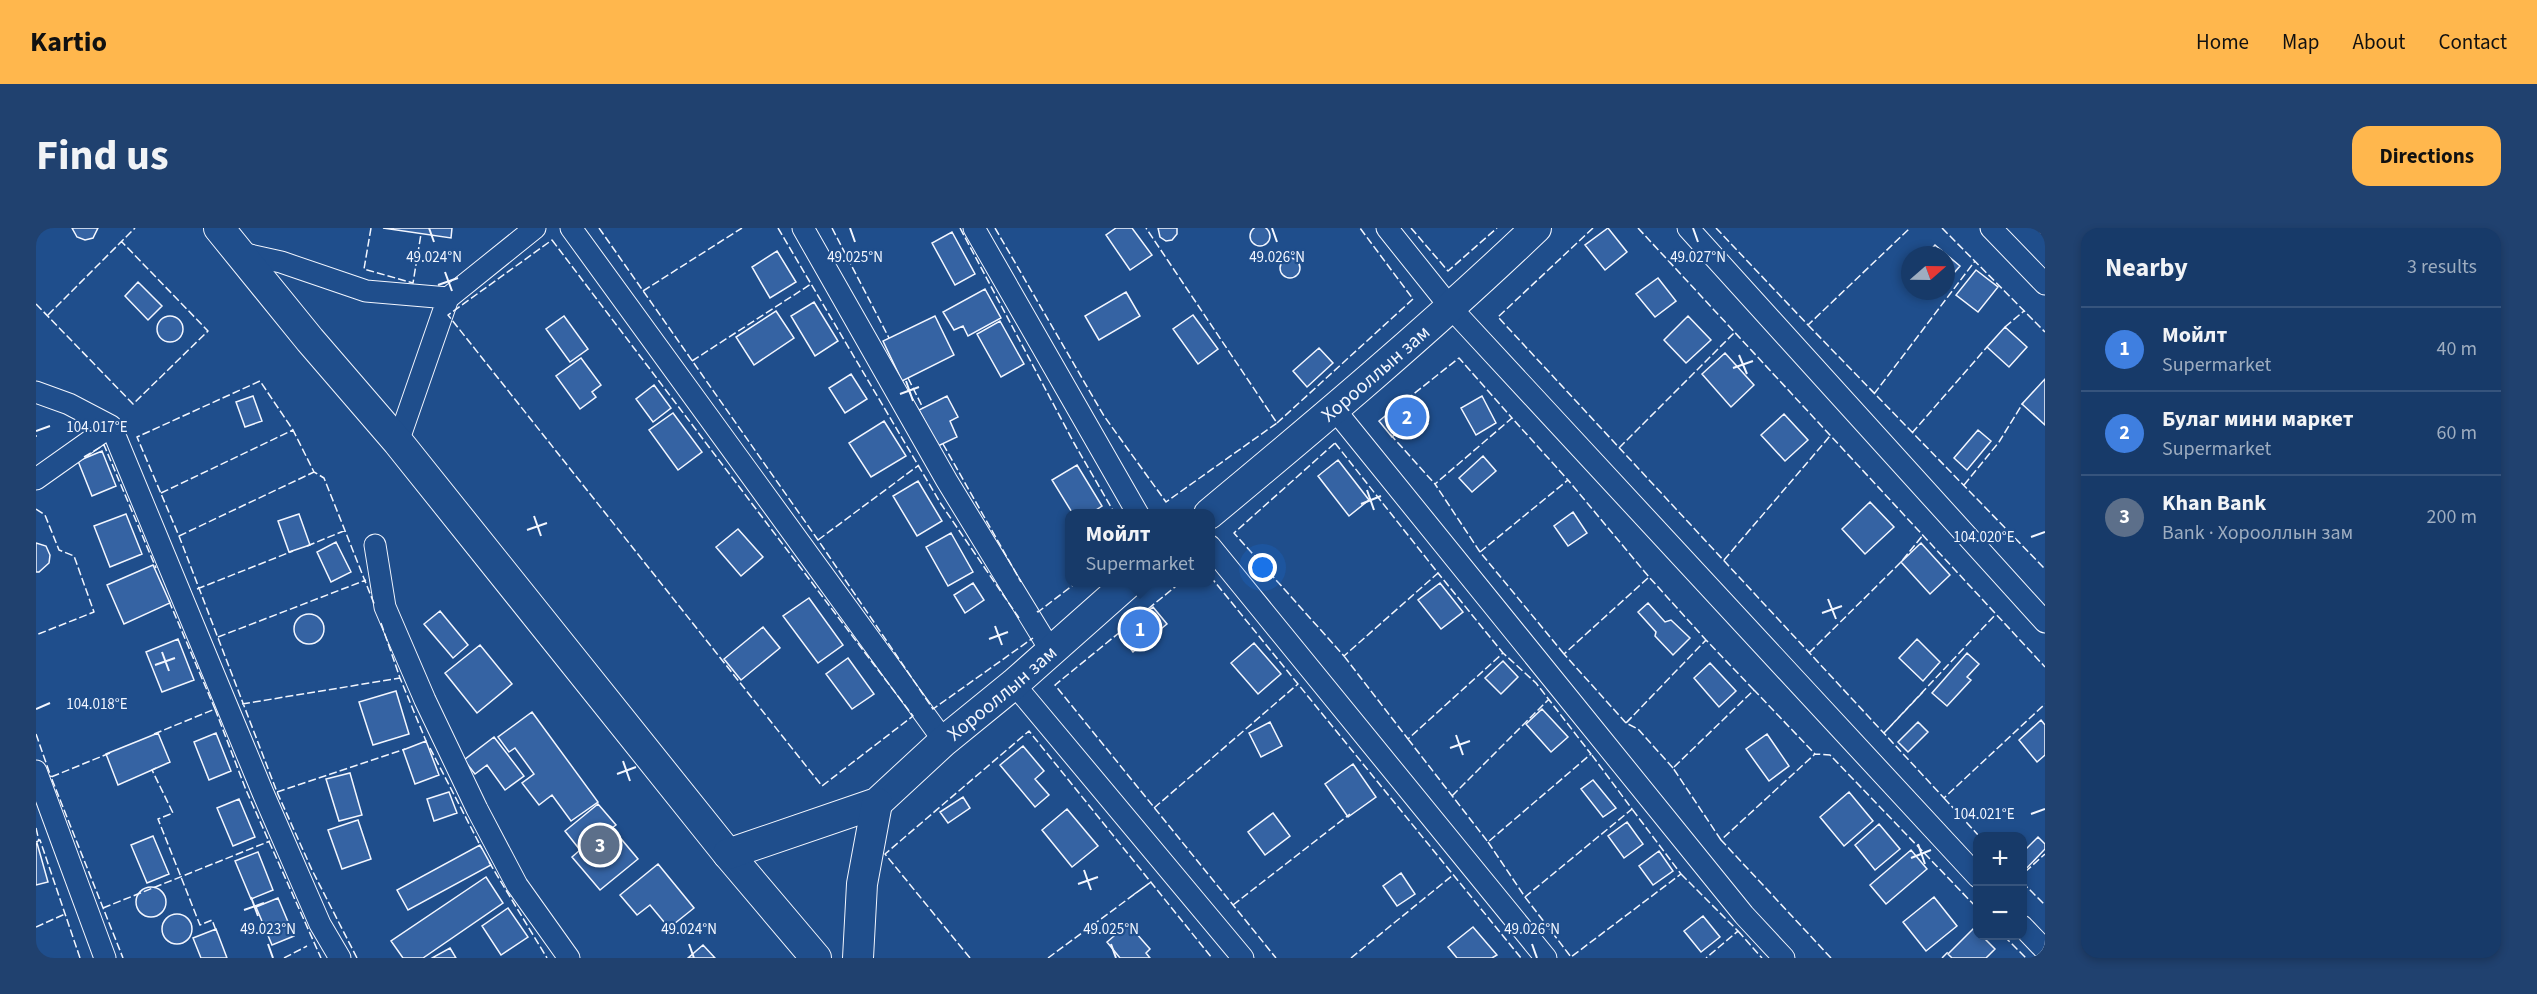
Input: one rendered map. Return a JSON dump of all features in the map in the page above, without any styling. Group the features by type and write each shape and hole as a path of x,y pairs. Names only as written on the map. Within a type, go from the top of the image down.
{"street":[{"path":"219,228 310,340 398,441 728,854 816,958"},
{"path":"398,441 448,298 536,228"},
{"path":"570,228 944,741"},
{"path":"803,228 946,481 1051,651"},
{"path":"974,228 1136,509"},
{"path":"1387,228 1451,308 1973,873"},
{"name":"Хорооллын зам","path":"1214,509 1335,410 1451,308 1536,228"},
{"path":"1688,228 2045,622"},
{"path":"1991,228 2045,284"},
{"path":"241,253 282,262 366,291 448,298"},
{"path":"36,392 69,404 111,426 263,793 320,924 340,958"},
{"path":"1335,410 1744,915 1784,958"},
{"path":"36,479 111,426"},
{"path":"375,545 385,607 424,700 477,809 518,885 569,958"},
{"path":"1215,552 1546,958"},
{"name":"Хорооллын зам","path":"728,854 877,803 944,741 1014,684 1123,587"},
{"path":"1014,684 1244,958"},
{"path":"36,771 105,958"},
{"path":"858,958 862,884 877,803"},
{"path":"2027,931 2045,950"}],"building":[{"path":"1260,226 1267,229 1270,236 1267,243 1260,246 1253,243 1250,236 1253,229"},
{"path":"72,228 98,228 93,238 85,240 77,237"},
{"path":"383,228 452,228 451,238"},
{"path":"1116,228 1132,228 1152,255 1130,270 1106,235"},
{"path":"1158,228 1177,228 1177,234 1172,240 1166,241 1160,237"},
{"path":"1608,228 1627,252 1605,270 1585,245"},
{"path":"952,232 975,274 955,285 932,243"},
{"path":"777,251 796,282 770,298 752,267"},
{"path":"1290,258 1297,261 1300,268 1297,275 1290,278 1283,275 1280,268 1283,261"},
{"path":"1955,262 1960,266 1955,272"},
{"path":"1976,270 1998,287 1978,312 1956,295"},
{"path":"1658,278 1676,301 1655,317 1636,294"},
{"path":"138,282 162,306 148,320 125,296"},
{"path":"985,289 1001,318 968,336 963,326 954,330 943,312"},
{"path":"1126,292 1140,316 1099,340 1085,316"},
{"path":"814,302 838,341 815,356 791,316"},
{"path":"776,311 794,338 754,365 736,337"},
{"path":"1193,315 1218,349 1198,364 1173,329"},
{"path":"170,316 179,320 183,329 179,338 170,342 161,338 157,329 161,320"},
{"path":"564,316 588,349 570,362 546,329"},
{"path":"935,316 954,355 902,381 883,341"},
{"path":"1688,316 1711,340 1686,363 1664,340"},
{"path":"1000,321 1024,364 1001,377 977,334"},
{"path":"2005,327 2027,347 2009,367 1987,347"},
{"path":"1319,348 1333,363 1307,387 1293,371"},
{"path":"1725,353 1754,385 1731,407 1702,374"},
{"path":"581,358 601,385 592,392 596,397 580,409 556,376"},
{"path":"851,374 867,399 845,413 829,388"},
{"path":"2045,379 2045,425 2022,404"},
{"path":"654,385 671,408 653,422 636,399"},
{"path":"253,396 262,421 245,427 236,402"},
{"path":"947,396 958,417 950,421 957,437 938,446 919,410"},
{"path":"1482,396 1496,423 1476,435 1461,408"},
{"path":"1407,398 1428,424 1411,438 1403,428 1392,437 1379,421"},
{"path":"673,413 702,452 678,470 649,430"},
{"path":"1784,414 1808,440 1785,461 1761,435"},
{"path":"884,421 906,456 871,477 849,443"},
{"path":"1978,430 1991,441 1967,470 1954,458"},
{"path":"102,451 116,486 92,496 78,461"},
{"path":"1483,456 1496,471 1472,492 1459,478"},
{"path":"1338,460 1369,500 1349,516 1318,476"},
{"path":"1077,465 1102,506 1098,509 1070,509 1052,480"},
{"path":"918,481 942,521 917,536 893,496"},
{"path":"1870,502 1894,527 1865,554 1842,529"},
{"path":"1573,512 1587,533 1568,546 1554,526"},
{"path":"126,514 142,554 110,567 94,526"},
{"path":"299,514 310,545 289,552 278,521"},
{"path":"738,529 763,557 741,576 716,547"},
{"path":"951,533 973,572 948,586 926,547"},
{"path":"336,542 351,572 331,582 317,552"},
{"path":"36,543 46,546 50,555 49,563 39,572 36,572"},
{"path":"1921,543 1950,575 1930,594 1901,562"},
{"path":"153,565 170,603 124,624 107,585"},
{"path":"973,583 984,600 965,613 954,595"},
{"path":"1440,583 1463,612 1441,629 1418,600"},
{"path":"809,598 843,645 818,663 783,616"},
{"path":"1648,603 1665,622 1671,620 1690,638 1673,655 1655,636 1656,632 1638,612"},
{"path":"1153,607 1167,624 1133,652 1119,634"},
{"path":"440,611 468,645 453,658 424,624"},
{"path":"309,614 319,619 324,629 319,639 309,644 299,639 294,629 299,619"},
{"path":"763,627 780,648 741,680 724,659"},
{"path":"178,639 194,680 162,692 146,652"},
{"path":"1917,639 1940,662 1923,681 1899,658"},
{"path":"1254,643 1281,674 1258,694 1231,663"},
{"path":"480,645 512,684 477,713 445,673"},
{"path":"1967,653 1979,664 1967,677 1971,680 1947,706 1932,693"},
{"path":"848,658 874,694 852,709 826,674"},
{"path":"1503,661 1518,677 1501,694 1485,678"},
{"path":"1710,663 1736,691 1719,707 1694,678"},
{"path":"396,691 409,734 373,745 359,702"},
{"path":"1542,709 1568,737 1551,752 1526,724"},
{"path":"532,712 598,802 571,821 552,795 539,805 522,783 534,774 515,748 509,752 498,737"},
{"path":"2041,720 2045,725 2045,755 2037,762 2019,740"},
{"path":"1270,722 1282,746 1261,757 1249,733"},
{"path":"1918,722 1928,732 1908,752 1898,742"},
{"path":"158,733 170,762 118,785 106,754"},
{"path":"216,733 231,771 209,780 194,742"},
{"path":"1767,734 1789,766 1769,781 1746,749"},
{"path":"494,737 524,776 505,790 487,765 475,774 464,760"},
{"path":"426,741 439,775 415,784 403,750"},
{"path":"1023,746 1044,771 1035,779 1049,795 1035,807 1000,765"},
{"path":"1353,764 1376,797 1348,817 1325,784"},
{"path":"350,773 362,815 339,821 326,779"},
{"path":"1593,780 1616,808 1603,817 1581,789"},
{"path":"449,792 457,813 434,821 427,799"},
{"path":"1849,792 1873,821 1844,846 1820,817"},
{"path":"963,797 970,808 948,823 940,812"},
{"path":"239,799 255,837 233,846 217,808"},
{"path":"598,804 616,825 612,828 638,859 600,890 572,857 580,850 565,831"},
{"path":"1067,809 1098,846 1072,867 1042,830"},
{"path":"1273,813 1290,836 1265,855 1248,832"},
{"path":"358,820 371,859 342,869 328,830"},
{"path":"1627,822 1643,844 1624,858 1608,836"},
{"path":"1879,824 1900,849 1875,870 1855,845"},
{"path":"153,836 169,874 147,883 131,845"},
{"path":"2038,837 2045,844 2045,849 2027,868 2027,848"},
{"path":"36,844 48,882 36,885"},
{"path":"480,845 491,865 408,910 397,890"},
{"path":"1911,850 1927,869 1886,904 1870,885"},
{"path":"1659,851 1673,871 1653,885 1639,866"},
{"path":"258,852 273,890 251,899 235,861"},
{"path":"658,864 694,908 669,928 650,905 637,915 620,895"},
{"path":"1401,873 1415,894 1397,906 1383,886"},
{"path":"486,877 503,903 423,958 403,958 391,941"},
{"path":"151,887 161,892 166,902 161,912 151,917 141,912 136,902 141,892"},
{"path":"1934,897 1957,926 1926,951 1903,922"},
{"path":"278,898 294,936 272,945 256,907"},
{"path":"508,908 528,937 501,955 482,926"},
{"path":"177,914 187,919 192,929 187,939 177,944 167,939 162,929 167,919"},
{"path":"1703,916 1720,937 1701,952 1684,931"},
{"path":"1128,924 1150,949 1146,953 1150,958 1120,958 1107,942"},
{"path":"1473,927 1497,955 1492,958 1457,958 1448,947"},
{"path":"216,929 227,958 201,958 193,938"},
{"path":"1973,929 1973,940 1986,940 1995,949 1986,958 1952,958 1948,954"},
{"path":"703,945 715,958 688,958"},
{"path":"450,948 456,958 432,958"}],"fence":[{"path":"36,236 43,228"},
{"path":"48,315 135,228"},
{"path":"371,228 364,269 413,283 421,234"},
{"path":"599,228 818,540 933,709 1033,638"},
{"path":"643,291 742,228"},
{"path":"778,228 941,504 1019,618"},
{"path":"832,228 889,338"},
{"path":"960,228 1074,443 1112,509"},
{"path":"995,228 1104,416 1166,502 1277,423 1146,228"},
{"path":"1277,423 1413,299 1360,228"},
{"path":"1411,228 1448,271 1497,228"},
{"path":"1593,228 1498,317 1944,798 2045,704"},
{"path":"1638,228 2045,667"},
{"path":"1716,228 1808,325 1910,228"},
{"path":"1942,228 2045,332"},
{"path":"2036,228 2045,237"},
{"path":"552,240 913,716 822,786 448,315 552,240"},
{"path":"36,304 133,404 208,331 121,241"},
{"path":"1874,394 1975,261"},
{"path":"692,361 811,284"},
{"path":"2005,327 2024,311"},
{"path":"1808,325 2045,569"},
{"path":"1619,448 1735,332"},
{"path":"1912,433 1987,347"},
{"path":"1406,400 1459,358 1512,418"},
{"path":"908,378 923,408"},
{"path":"357,958 312,870 277,792 179,536 137,437 260,381 293,430 314,472 324,478 375,606"},
{"path":"1964,485 1999,442 2023,403"},
{"path":"1480,552 1435,484 1512,418 1568,480"},
{"path":"161,493 293,430"},
{"path":"1390,434 1435,484"},
{"path":"1724,560 1830,436"},
{"path":"1335,443 1438,573 1344,656 1234,533 1335,443"},
{"path":"943,444 1021,582"},
{"path":"84,457 104,445 156,568"},
{"path":"818,540 919,465"},
{"path":"179,536 314,472"},
{"path":"1564,654 1480,552 1568,480 1649,577"},
{"path":"36,509 45,515 59,550 74,556 94,612 36,635"},
{"path":"307,546 346,530"},
{"path":"1809,653 1901,562 1923,535"},
{"path":"197,589 293,551"},
{"path":"1344,656 1408,739 1503,653 1438,573"},
{"path":"1626,723 1564,654 1649,577 1706,640"},
{"path":"218,637 366,580"},
{"path":"1215,582 1521,958"},
{"path":"1037,611 1070,587"},
{"path":"1148,609 1175,587"},
{"path":"169,601 215,709"},
{"path":"1923,692 1884,733 1996,614"},
{"path":"381,623 400,678 426,741"},
{"path":"1120,632 1055,685 1276,958"},
{"path":"1673,768 1638,729 1626,723 1706,640 1754,690"},
{"path":"1408,739 1488,842 1591,754 1536,683 1503,653"},
{"path":"242,704 400,678"},
{"path":"1154,808 1298,684"},
{"path":"1721,840 1673,768 1754,690 1815,754"},
{"path":"1452,796 1549,699"},
{"path":"154,734 215,709 246,790 321,958"},
{"path":"970,958 885,854 1029,731 1212,958"},
{"path":"36,734 51,777"},
{"path":"430,748 482,849"},
{"path":"277,792 405,749"},
{"path":"110,753 51,777 123,958"},
{"path":"1488,842 1525,897 1632,809 1591,754"},
{"path":"1831,958 1721,840 1815,754 1830,755 1973,904"},
{"path":"156,768 152,770 173,813 158,819 200,925 212,920 217,933"},
{"path":"1944,798 1975,832"},
{"path":"1525,897 1571,957 1681,874 1632,809"},
{"path":"1233,905 1350,814"},
{"path":"36,828 39,841"},
{"path":"36,842 40,840 80,958"},
{"path":"103,908 270,841"},
{"path":"2027,870 2045,854"},
{"path":"489,862 547,958"},
{"path":"1681,874 1738,931 1706,958"},
{"path":"1351,958 1453,875"},
{"path":"1048,958 1151,882 1133,895"},
{"path":"2026,886 2045,905"},
{"path":"36,927 65,914"},
{"path":"1738,931 1762,958"},
{"path":"2008,940 2026,958"},
{"path":"284,958 307,946"},
{"path":"1942,958 1949,951"}],"place":[{"name":"Булаг мини маркет","path":"1407,417"},
{"name":"Мойлт","path":"1140,629"},
{"name":"Khan Bank","path":"600,845"}]}
